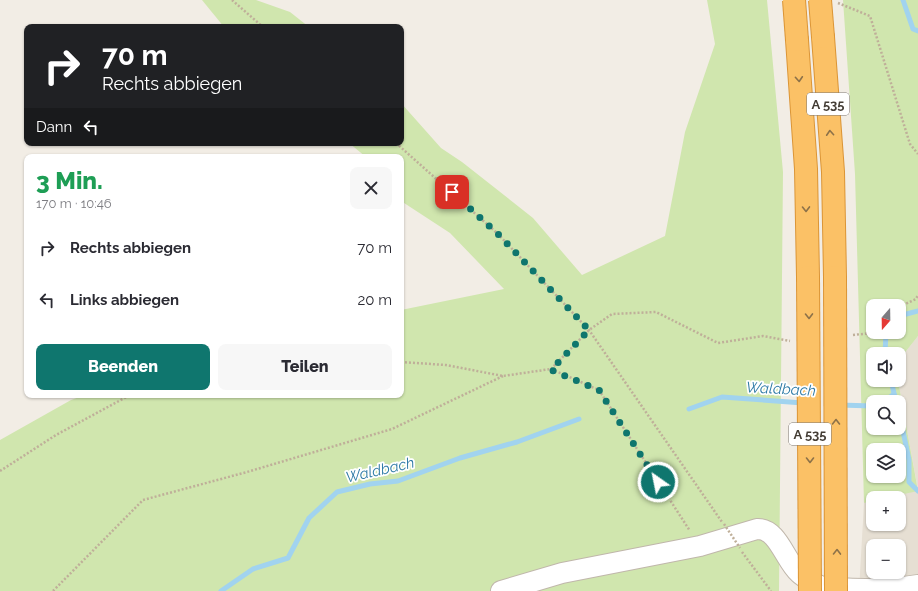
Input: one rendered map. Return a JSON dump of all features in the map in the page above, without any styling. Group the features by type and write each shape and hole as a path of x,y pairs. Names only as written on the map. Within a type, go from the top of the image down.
{"highway":[{"name":"A 535","path":"794,0 806,169 810,591"},
{"name":"A 535","path":"820,0 833,172 835,277 836,591"}],"street":[{"path":"502,591 562,572 700,546 757,529 763,529 773,536 787,559 800,574 821,586 869,589 918,585"}],"path":[{"path":"232,0 260,24"},
{"path":"832,0 870,16 910,144 918,154"},
{"path":"399,146 498,234 589,330 771,591"},
{"path":"906,304 916,299 918,295"},
{"path":"551,370 589,330 612,314 656,312 718,343 763,336 788,342 795,341"},
{"path":"849,335 866,334"},
{"path":"404,362 446,365 503,376 551,370 599,390 700,546"},
{"path":"53,591 143,500 247,472 392,429 503,376"},
{"path":"0,471 56,435 124,398"}],"shaded area":[{"path":"918,336 918,490 906,424 906,395 901,395 899,387 906,387 906,351"},
{"path":"918,490 918,591 859,591 864,503 866,503 866,531 906,531 906,493"}],"green space":[{"path":"202,0 256,0 290,12 305,24 222,24"},
{"path":"707,0 767,0 783,172 779,591 0,591 0,440 77,398 404,398 404,309 504,289 450,233 404,203 404,154 362,154 353,146 404,146 404,106 441,148 462,162 533,218 582,275 665,236 685,132 715,44"},
{"path":"843,0 918,0 918,336 906,351 906,347 866,347 866,387 899,387 901,395 866,395 866,435 906,435 906,424 918,491 906,494 906,491 866,491 866,503 864,503 855,174"}],"waterway":[{"path":"903,0 913,29 918,31"},
{"path":"906,314 918,311"},
{"path":"885,347 886,339"},
{"name":"Waldbach","path":"893,387 894,395"},
{"name":"Waldbach","path":"689,409 722,397 803,403"},
{"name":"Waldbach","path":"839,405 866,406"},
{"name":"Waldbach","path":"221,591 253,569 288,558 309,518 337,492 370,484 398,481 460,458 517,442 579,419"},
{"path":"904,435 909,460 909,482 918,491"}],"route":[{"path":"452,192 528,264 589,330 551,370 599,390 658,482"}]}
